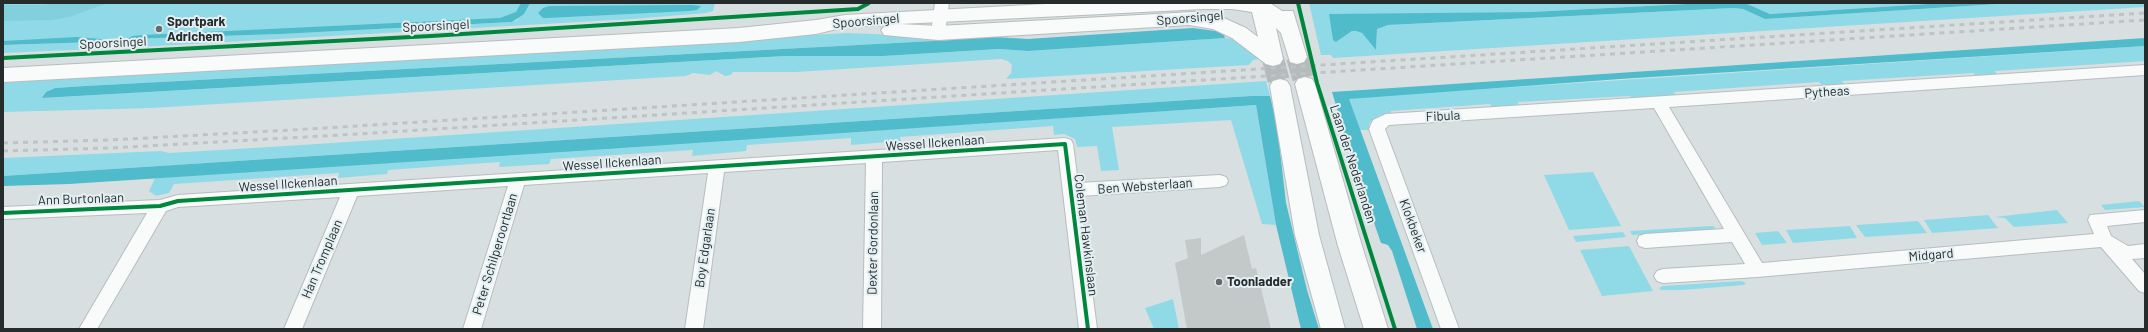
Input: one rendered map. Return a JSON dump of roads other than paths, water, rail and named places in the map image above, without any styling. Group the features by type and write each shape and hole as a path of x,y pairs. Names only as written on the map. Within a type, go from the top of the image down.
{"main road":[{"path":"1282,3 1297,57"},
{"path":"1262,4 1289,30"},
{"path":"1200,8 1217,23 1239,33 1272,58 1262,4"},
{"name":"Spoorsingel","path":"3,75 739,35 940,17 1200,8 1244,12 1262,4"},
{"name":"Laan der Nederlanden","path":"1305,84 1350,246 1376,329"},
{"path":"1280,86 1307,235 1334,329"}],"street":[{"name":"Pytheas","path":"1508,113 2145,70"},
{"path":"1659,103 1757,270"},
{"name":"Fibula","path":"1378,124 1386,120 1508,113"},
{"name":"Klokbeker","path":"1378,124 1377,129 1450,329"},
{"name":"Wessel Ilckenlaan","path":"160,206 178,201 1065,144"},
{"name":"Coleman Hawkinslaan","path":"1065,144 1088,329"},
{"name":"Dexter Gordonlaan","path":"872,329 874,156"},
{"name":"Boy Edgarlaan","path":"694,329 717,166"},
{"name":"Peter Schilperoortlaan","path":"472,329 518,179"},
{"name":"Ben Websterlaan","path":"1071,190 1220,181"},
{"name":"Han Tromplaan","path":"293,329 351,190"},
{"path":"88,329 160,206"},
{"name":"Ann Burtonlaan","path":"3,212 160,206"},
{"path":"2145,216 2096,220 2105,240 2145,286"},
{"path":"1645,241 1736,235"},
{"path":"2105,240 2126,253 2145,251"},
{"name":"Midgard","path":"1664,276 1757,270 2105,240"}],"tunnel":[{"path":"1297,57 1305,84"},
{"path":"1273,59 1280,86"}],"railway":[{"path":"3,143 110,140 309,129 2145,13"},
{"path":"3,151 111,148 358,134 2145,20"}],"place":[{"name":"Sportpark Adrichem","path":"159,29"},
{"name":"Toonladder","path":"1219,282"}]}
